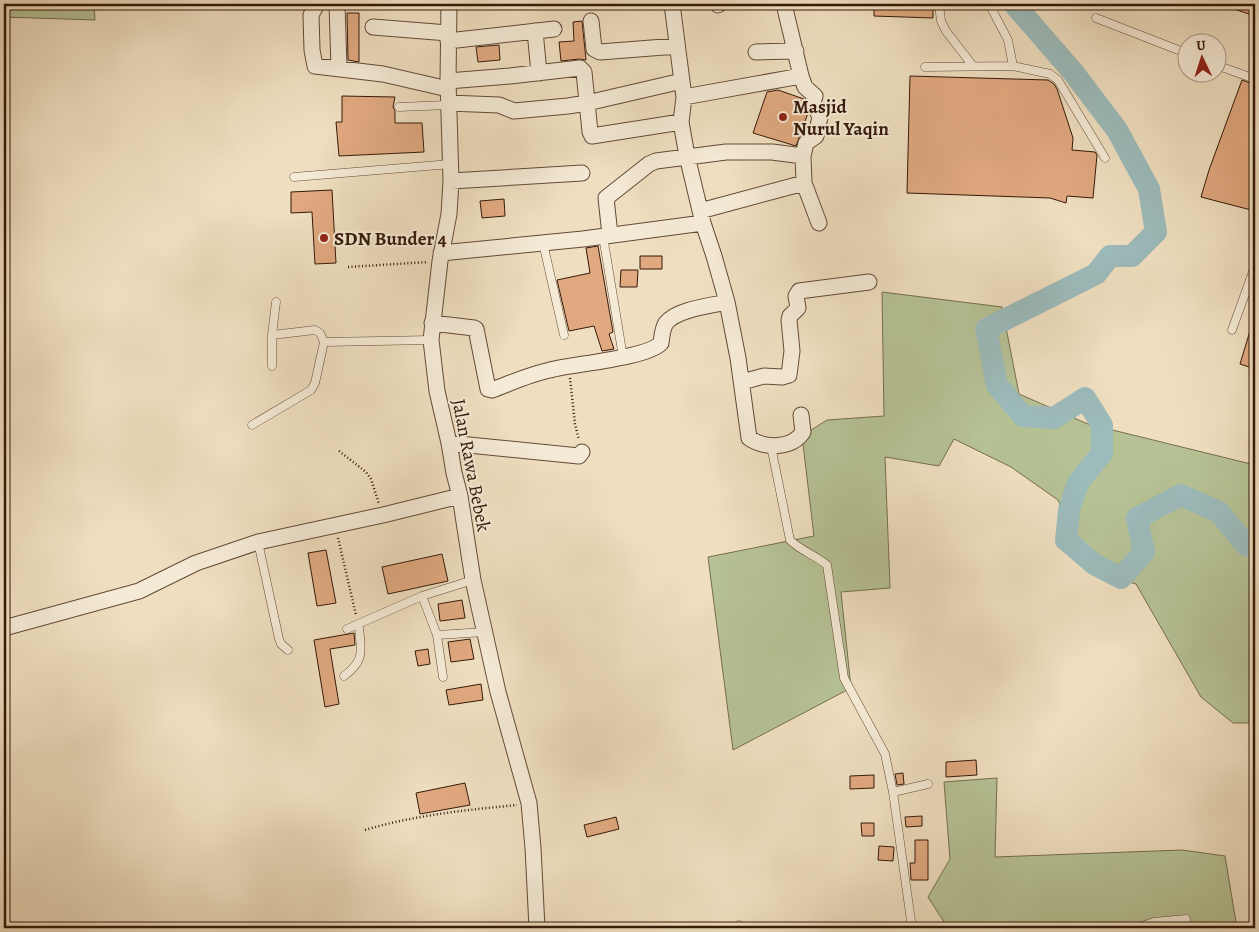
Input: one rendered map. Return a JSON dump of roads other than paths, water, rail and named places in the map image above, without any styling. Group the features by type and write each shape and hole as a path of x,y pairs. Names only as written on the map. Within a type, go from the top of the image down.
{"street":[{"path":"317,4 311,15 314,65 384,74 448,94 499,105 514,111 587,103 682,80"},
{"path":"337,4 339,68"},
{"name":"Jalan Rawa Bebek","path":"449,4 448,94 451,182 449,214 430,340 437,391 460,496 473,580 498,692 529,803 536,928"},
{"path":"672,4 684,97 682,122 687,156 702,217 727,302 742,382 749,438 771,446 790,444 799,438 803,432 801,414"},
{"path":"784,4 801,76 805,87 814,94 813,102 820,116 816,136 806,143 804,156 804,183 819,223"},
{"path":"590,21 594,49 600,52 677,46"},
{"path":"373,28 448,37 554,30"},
{"path":"535,31 539,73"},
{"path":"756,52 796,51"},
{"path":"448,94 539,73 580,68 584,72 592,136 682,122"},
{"path":"684,97 801,76"},
{"path":"607,235 606,198 649,164 712,152 755,151 804,156"},
{"path":"451,182 582,173"},
{"path":"441,257 607,235 702,217 804,183"},
{"path":"742,382 764,376 782,377 789,374 792,351 789,320 790,316 798,308 796,296 799,291 869,282"},
{"path":"432,323 476,329 489,390 539,373 623,357 659,346 666,322 690,310 727,302"},
{"path":"449,442 547,454 579,456 582,452"},
{"path":"4,628 139,591 196,563 258,542 460,496"}],"lane":[{"path":"939,4 941,21 946,31 973,66"},
{"path":"989,4 1008,40 1013,66"},
{"path":"1096,18 1176,49"},
{"path":"925,67 1013,66 1050,74 1058,80 1105,158"},
{"path":"1226,69 1255,79"},
{"path":"399,107 448,94"},
{"path":"294,177 451,164"},
{"path":"607,235 623,357"},
{"path":"543,243 564,335"},
{"path":"1232,330 1253,281 1255,266"},
{"path":"272,366 272,336 276,302"},
{"path":"252,425 311,390 315,383 324,342 318,331 272,336"},
{"path":"324,342 430,340"},
{"path":"771,446 790,540 796,546 826,565 844,678 885,754 893,792 912,928"},
{"path":"258,542 279,639 281,644 288,650"},
{"path":"347,629 422,596 473,580"},
{"path":"422,596 437,635 443,677"},
{"path":"344,676 358,663 360,658 359,624"},
{"path":"437,635 486,632"},
{"path":"893,792 928,784"},
{"path":"1137,928 1154,922 1186,919"}],"waterway":[{"path":"1014,4 1073,72 1117,130 1149,189 1156,232 1132,256 1110,256 1096,274 986,329 997,385 1023,416 1054,418 1085,398 1102,425 1102,453 1078,483 1069,510 1066,540 1094,564 1121,578 1144,552 1137,518 1181,495 1219,512 1246,545 1255,546"}],"place":[{"name":"Masjid Nurul Yaqin","path":"783,117"},
{"name":"SDN Bunder 4","path":"324,238"}]}
